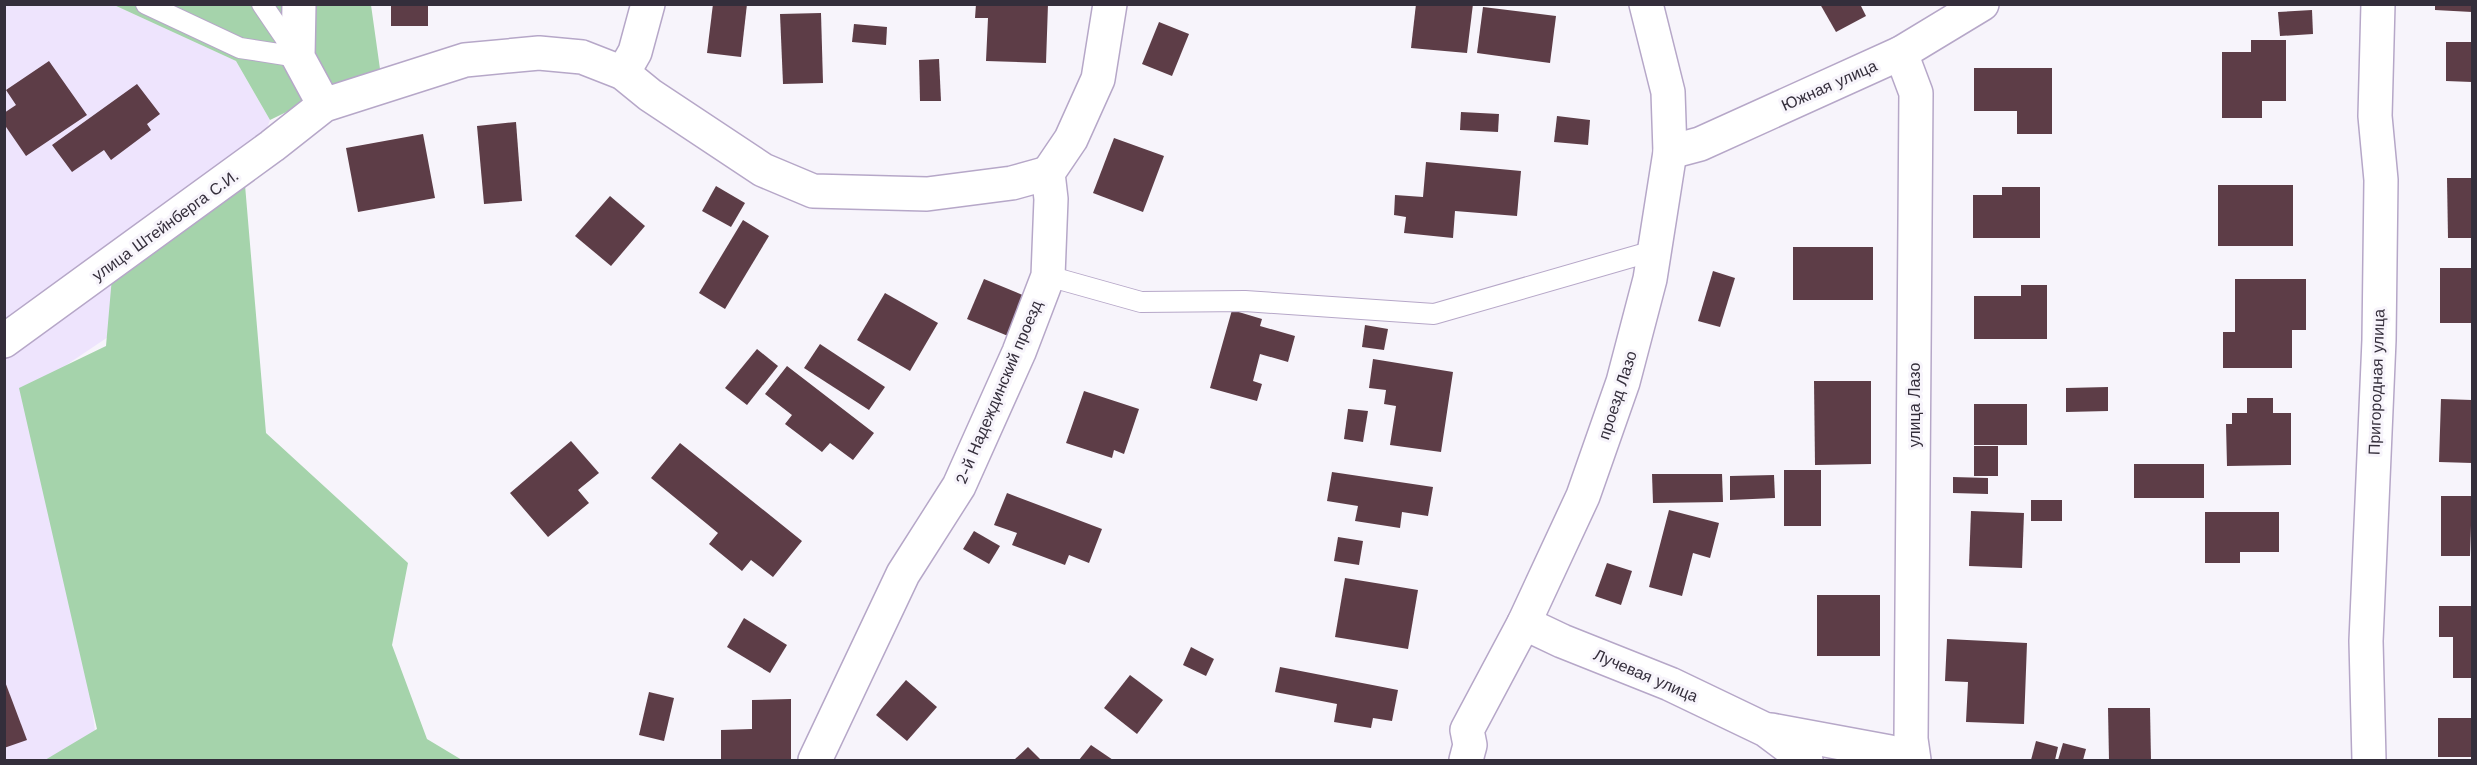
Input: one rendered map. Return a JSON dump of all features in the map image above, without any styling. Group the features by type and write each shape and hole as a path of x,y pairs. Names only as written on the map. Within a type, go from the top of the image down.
{"street":[{"path":"299,4 298,57 324,105 465,60 539,54 582,57 623,73 650,95 763,170 813,191 927,194 1012,183 1048,173 1071,139 1098,79 1110,4"},
{"path":"623,73 635,51 648,4"},
{"name":"проезд Лазо","path":"1467,745 1583,496 1623,382 1650,279 1670,152 1668,92 1646,4"},
{"name":"Южная улица","path":"1670,152 1700,144 1901,53 1982,4"},
{"name":"Пригородная улица","path":"2368,760 2366,641 2379,340 2381,180 2375,116 2378,4"},
{"name":"улица Лазо","path":"1901,53 1916,93 1911,740 1914,760"},
{"name":"улица Штейнберга С.И.","path":"4,341 263,153 324,105"},
{"name":"2-й Надеждинский проезд","path":"815,760 903,574 959,486 1019,352 1048,276 1052,199 1048,173"},
{"name":"Лучевая улица","path":"1524,624 1670,684 1766,730 1806,760"},
{"name":"Лучевая улица","path":"1766,730 1890,752 1901,760"},
{"path":"1441,760 1467,745"}],"lane":[{"path":"146,4 240,48 298,57"},
{"path":"262,4 298,57"},
{"path":"1048,276 1141,302 1245,301 1434,314 1653,251"}],"shaded area":[{"path":"4,5 114,5 236,61 270,120 245,185 117,331 47,378 99,760 5,760"}],"green space":[{"path":"114,5 371,5 380,69 354,79 270,120 236,61"},
{"path":"245,185 266,433 408,563 392,645 427,739 462,760 45,760 97,729 19,388 106,346 112,277"}],"building":[{"path":"391,4 428,4 428,26 391,26"},
{"path":"713,4 747,4 741,57 707,53"},
{"path":"976,4 1048,4 1046,63 986,61 988,18 975,18"},
{"path":"1416,4 1473,4 1467,53 1411,48"},
{"path":"1820,4 1860,4 1866,16 1836,32"},
{"path":"2435,4 2472,4 2472,12 2435,10"},
{"path":"1483,7 1556,16 1550,63 1477,53"},
{"path":"2312,10 2313,34 2280,36 2278,12"},
{"path":"821,13 823,83 783,84 780,14"},
{"path":"1159,22 1189,34 1172,76 1142,64"},
{"path":"854,24 887,27 886,45 852,42"},
{"path":"2251,40 2286,40 2286,101 2262,101 2262,118 2222,118 2222,52 2251,52"},
{"path":"2446,42 2472,42 2472,82 2446,81"},
{"path":"939,59 941,101 920,101 919,60"},
{"path":"49,61 87,115 26,156 4,124 4,113 16,105 6,90"},
{"path":"1974,68 2052,68 2052,134 2017,134 2017,111 1974,111"},
{"path":"137,84 160,114 147,124 151,130 111,160 104,150 72,172 52,145"},
{"path":"1461,112 1499,114 1498,132 1460,130"},
{"path":"1557,116 1590,120 1588,145 1554,142"},
{"path":"516,122 522,201 484,204 477,126"},
{"path":"423,134 435,198 358,212 346,148"},
{"path":"1114,138 1164,156 1143,212 1093,193"},
{"path":"1426,162 1521,171 1517,216 1455,211 1453,238 1404,233 1406,217 1394,215 1395,195 1423,197"},
{"path":"2447,178 2472,178 2472,238 2448,238"},
{"path":"2218,185 2293,185 2293,246 2218,246"},
{"path":"716,186 745,203 731,227 702,211"},
{"path":"2002,187 2040,187 2040,238 1973,238 1973,195 2002,195"},
{"path":"610,196 645,226 611,266 575,236"},
{"path":"743,220 769,236 725,309 699,293"},
{"path":"1793,247 1873,247 1873,300 1793,300"},
{"path":"2440,268 2472,268 2472,323 2440,323"},
{"path":"1713,271 1735,278 1720,327 1698,321"},
{"path":"984,279 1025,296 1008,336 967,319"},
{"path":"2235,279 2306,279 2306,330 2292,330 2292,368 2223,368 2223,332 2235,332"},
{"path":"2021,285 2047,285 2047,339 1974,339 1974,296 2021,296"},
{"path":"885,293 938,323 910,371 857,340"},
{"path":"1232,310 1262,319 1260,326 1295,336 1288,362 1260,354 1253,381 1262,384 1257,401 1210,388"},
{"path":"1365,325 1388,329 1384,350 1362,347"},
{"path":"820,344 885,387 869,410 804,368"},
{"path":"757,349 778,366 747,405 725,388"},
{"path":"1373,359 1453,372 1441,452 1390,445 1396,406 1384,404 1386,390 1369,388"},
{"path":"787,366 874,433 853,460 830,443 822,452 785,424 792,415 765,394"},
{"path":"1814,381 1871,381 1871,464 1815,465"},
{"path":"2108,387 2108,411 2066,412 2066,388"},
{"path":"1084,391 1139,409 1124,454 1114,450 1112,458 1066,443"},
{"path":"2247,398 2273,398 2273,413 2291,413 2291,465 2227,466 2226,424 2232,424 2232,413 2247,413"},
{"path":"2441,399 2472,400 2472,463 2439,462"},
{"path":"1974,404 2027,404 2027,445 1974,445"},
{"path":"1348,409 1368,411 1363,442 1344,439"},
{"path":"571,441 599,473 578,490 589,503 548,537 510,493"},
{"path":"680,443 802,541 773,577 751,560 742,571 709,544 718,533 651,478"},
{"path":"1974,446 1998,446 1998,476 1974,476"},
{"path":"2134,464 2204,464 2204,498 2134,498"},
{"path":"1784,470 1821,470 1821,526 1784,526"},
{"path":"1332,472 1433,487 1428,516 1402,512 1400,528 1355,521 1358,506 1327,501"},
{"path":"1652,474 1722,474 1723,502 1653,503"},
{"path":"1774,475 1775,498 1730,500 1730,476"},
{"path":"1953,477 1988,478 1988,494 1953,493"},
{"path":"1007,493 1102,529 1089,563 1069,555 1065,565 1012,545 1017,533 994,525"},
{"path":"2441,496 2472,496 2470,556 2441,556"},
{"path":"2031,500 2062,500 2062,521 2031,521"},
{"path":"1669,510 1719,523 1710,558 1693,553 1682,596 1649,587"},
{"path":"1971,511 2024,513 2022,568 1969,566"},
{"path":"2205,512 2279,512 2279,552 2240,552 2240,563 2205,563"},
{"path":"974,531 1000,546 989,564 963,549"},
{"path":"1338,537 1363,541 1359,565 1334,561"},
{"path":"1607,563 1632,571 1621,605 1595,596"},
{"path":"1345,578 1418,590 1408,649 1335,637"},
{"path":"1817,595 1880,595 1880,656 1817,656"},
{"path":"2439,606 2472,606 2472,678 2453,678 2453,637 2439,637"},
{"path":"744,618 787,645 770,673 727,647"},
{"path":"1947,639 2027,643 2024,724 1966,722 1968,682 1945,681"},
{"path":"1191,647 1214,659 1206,676 1183,665"},
{"path":"1280,667 1398,690 1392,721 1373,718 1371,728 1334,722 1337,704 1275,692"},
{"path":"1130,675 1163,700 1137,734 1104,708"},
{"path":"4,679 27,740 4,748"},
{"path":"906,680 937,707 907,741 876,715"},
{"path":"649,692 674,698 664,741 639,735"},
{"path":"791,699 791,760 721,760 721,730 752,729 752,700"},
{"path":"2108,708 2150,708 2151,760 2109,760"},
{"path":"2438,718 2472,718 2472,757 2438,757"},
{"path":"2036,741 2058,747 2055,760 2031,760"},
{"path":"2063,743 2086,749 2083,760 2058,760"},
{"path":"1091,745 1113,760 1079,760"},
{"path":"1028,747 1041,760 1014,760"}]}
